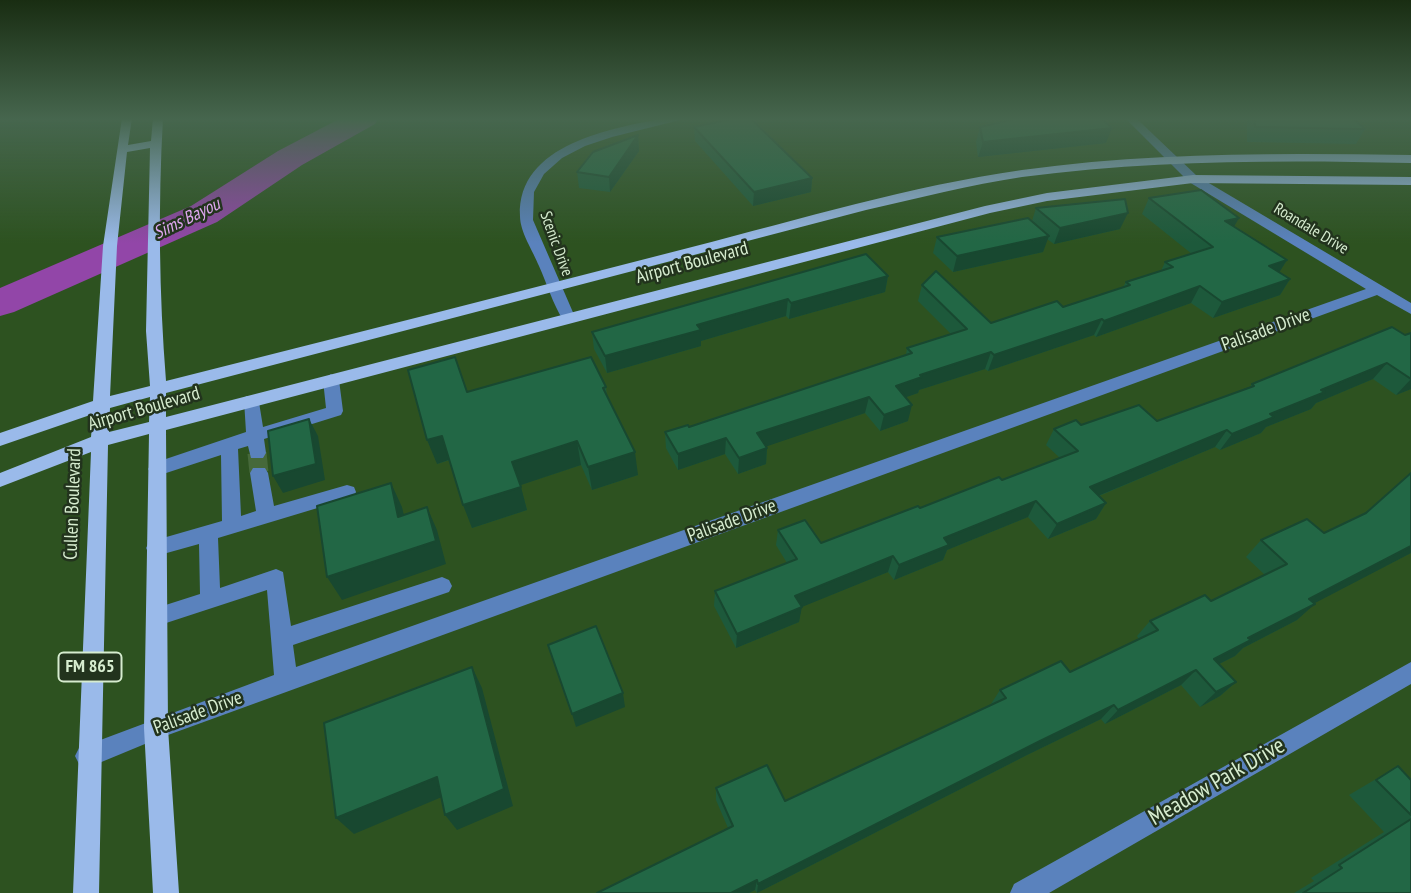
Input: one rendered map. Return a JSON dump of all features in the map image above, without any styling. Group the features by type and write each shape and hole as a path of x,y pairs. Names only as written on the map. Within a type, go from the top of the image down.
{"main road":[{"name":"Cullen Boulevard","path":"86,893 87,756 100,441 119,160"},
{"path":"155,160 154,331 158,389 156,728 166,893"},
{"name":"Airport Boulevard","path":"0,481 100,441 568,317 1019,174 1193,160"},
{"name":"Airport Boulevard","path":"0,440 102,404 555,286 877,220 1193,179 1411,181"}],"street":[{"name":"Scenic Drive","path":"552,160 530,183 526,218 568,317"},
{"path":"1174,160 1193,179"},
{"name":"Roandale Drive","path":"1193,179 1411,309"},
{"name":"Palisade Drive","path":"87,756 286,681 1379,289"},
{"path":"157,469 229,446 256,444 335,411 331,380"},
{"path":"253,400 256,444"},
{"path":"229,446 232,526"},
{"path":"259,473 266,516"},
{"path":"156,548 347,492"},
{"path":"208,534 210,600"},
{"path":"157,617 276,579 286,681"},
{"path":"282,639 442,586"},
{"name":"Meadow Park Drive","path":"1023,893 1411,672"}],"building":[{"path":"587,160 621,160 609,177 577,172"},
{"path":"724,160 793,160 812,178 754,192"},
{"path":"1201,190 1239,218 1225,221 1287,260 1269,266 1290,279 1222,302 1200,286 1104,321 1102,319 994,355 991,352 920,375 922,377 896,386 912,405 884,415 869,397 757,433 767,448 739,458 726,438 678,454 665,432 688,425 689,427 912,353 907,348 967,329 922,285 936,271 991,323 1057,301 1063,307 1130,285 1126,282 1173,267 1165,262 1213,247 1149,198"},
{"path":"1125,199 1128,213 1060,228 1036,208"},
{"path":"1028,218 1049,236 957,256 937,237"},
{"path":"866,254 888,276 791,303 788,299 697,325 701,330 605,356 592,332"},
{"path":"1392,327 1405,335 1411,333 1411,379 1387,363 1321,390 1325,392 1270,414 1274,417 1232,434 1227,430 1090,487 1106,503 1057,524 1036,501 944,538 949,545 899,565 893,556 795,596 802,607 737,634 715,591 797,559 778,530 805,520 821,543 999,477 1002,480 1078,451 1054,429 1076,420 1081,425 1139,405 1157,421 1254,386 1252,384"},
{"path":"455,357 467,392 591,357 606,387 603,388 635,452 588,467 577,441 512,462 521,487 463,505 442,436 427,440 408,370"},
{"path":"309,419 316,464 273,476 268,431"},
{"path":"1411,473 1411,546 1309,599 1315,604 1248,638 1251,640 1214,659 1236,682 1216,692 1196,670 1118,710 1114,705 758,884 757,880 731,893 597,893 733,826 716,788 767,765 785,801 1006,698 1000,690 1061,661 1070,672 1158,630 1150,621 1205,595 1211,601 1287,564 1261,540 1307,519 1324,533 1366,513"},
{"path":"391,483 398,517 427,507 436,541 327,577 317,506"},
{"path":"596,626 623,693 572,714 548,645"},
{"path":"472,667 504,789 445,815 437,777 336,818 324,723"},
{"path":"1398,766 1411,780 1411,815 1376,780"},
{"path":"1411,819 1411,893 1303,893 1342,868 1339,865"}],"waterway":[{"name":"Sims Bayou","path":"0,303 204,214 287,160"}],"tunnel":[{"path":"257,453 259,473"}]}
